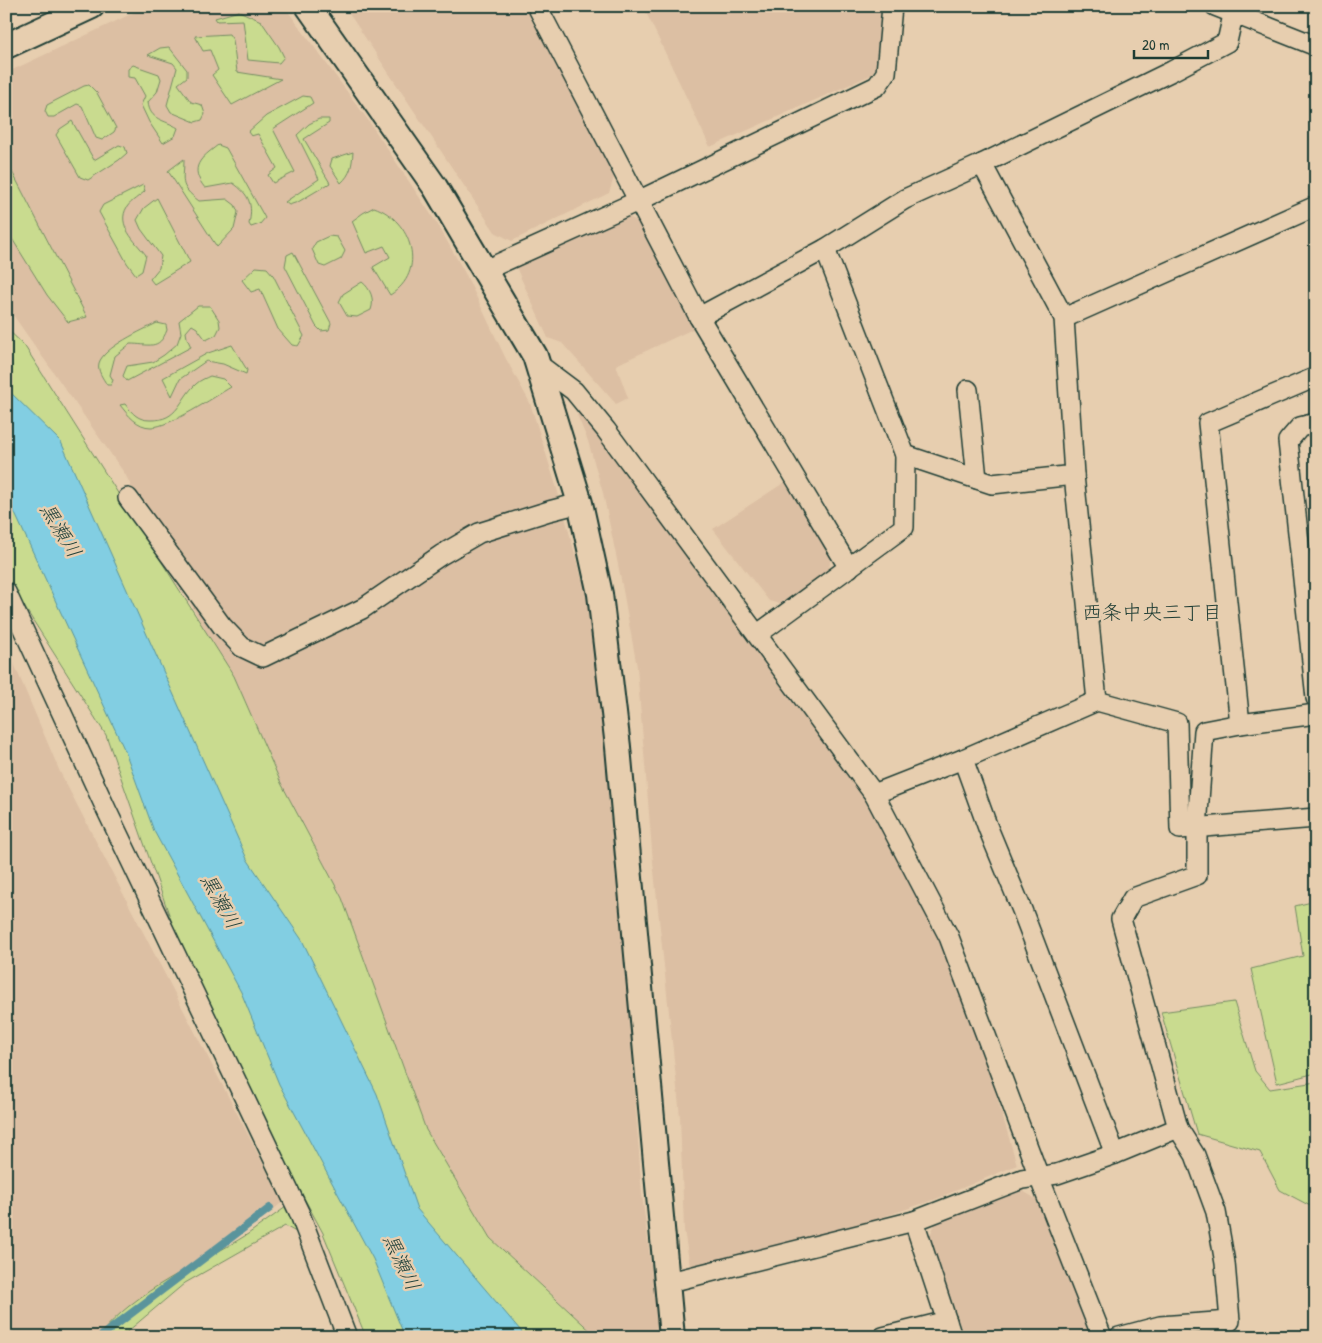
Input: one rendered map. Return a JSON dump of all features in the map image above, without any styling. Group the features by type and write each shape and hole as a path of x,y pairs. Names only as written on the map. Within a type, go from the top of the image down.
{"street":[{"path":"6,46 92,6"},
{"path":"308,6 435,187 538,364 580,503 600,594 618,747 672,1337"},
{"path":"537,6 699,317 849,568"},
{"path":"485,270 638,201 877,86 886,72 892,6"},
{"path":"699,317 825,249 905,199 982,164 1172,71 1226,42 1228,8 1316,46"},
{"path":"982,164 1064,318 1074,475 1097,701"},
{"path":"1064,318 1316,206"},
{"path":"758,634 904,527 905,455 825,249"},
{"path":"538,364 574,391 606,430 874,794 949,937 1041,1177 1043,1187 1102,1337"},
{"path":"1240,724 1208,423 1316,377"},
{"path":"968,390 977,479"},
{"path":"1316,423 1300,428 1288,441 1316,698"},
{"path":"905,455 992,484 1074,475"},
{"path":"128,498 222,626 242,647 263,657 362,609 441,555 479,532 580,503"},
{"path":"6,592 111,819 299,1212 347,1337"},
{"path":"874,794 963,759 1097,701 1177,723 1180,829 1316,818"},
{"path":"1119,1337 1160,1326 1230,1321 1225,1262 1216,1212 1195,1155 1178,1128 1121,919 1133,898 1197,875 1197,828 1204,732 1240,724 1316,714"},
{"path":"963,759 1115,1154"},
{"path":"668,1281 914,1220 1022,1179 1057,1174 1115,1154 1178,1128"},
{"path":"883,1337 949,1329 914,1220"}],"shaded area":[{"path":"148,6 284,6 368,120 438,225 466,275 505,357 530,403 557,489 589,604 603,700 624,942 642,1195 660,1337 597,1337 490,1238 426,1130 342,898 281,783 234,676 205,631 125,474 6,305 6,73"},
{"path":"344,6 529,6 614,177 609,193 512,241 495,232"},
{"path":"643,6 882,6 881,59 871,75 710,147"},
{"path":"625,215 639,222 695,328 616,365 628,398 616,404 562,343 548,338 515,265"},
{"path":"580,412 667,520 852,771 939,931 978,1033 1017,1165 936,1199 853,1227 691,1273 684,1230 680,1116 653,862 637,667 603,493 588,441 577,415"},
{"path":"788,480 831,556 829,570 780,604 769,601 713,529"},
{"path":"6,645 60,772 283,1202 105,1337 6,1337"},
{"path":"1018,1188 1036,1199 1091,1337 964,1337 929,1237 936,1222"}],"green space":[{"path":"239,11 261,21 284,57 279,63 248,60 243,20 217,21 215,18"},
{"path":"229,34 233,40 237,72 281,79 232,105 212,75 218,70 210,50 203,51 195,36"},
{"path":"169,47 187,70 187,77 178,84 191,102 202,105 205,114 202,120 195,122 171,112 167,105 177,68 173,63 148,55 160,48"},
{"path":"133,65 159,74 161,79 157,92 148,102 149,108 158,119 178,128 175,136 163,143 149,122 141,105 145,96 135,78 128,77 128,69"},
{"path":"89,85 97,93 116,128 114,132 102,140 96,138 82,106 77,104 54,117 48,117 45,111 47,105"},
{"path":"303,96 310,97 313,103 273,129 295,172 273,183 268,175 277,168 258,134 251,136 248,132 266,116"},
{"path":"319,119 329,119 329,123 304,139 330,183 298,202 289,205 285,202 319,179 297,135 309,124"},
{"path":"72,121 94,160 119,145 125,147 127,153 88,180 80,177 56,135 60,129"},
{"path":"218,145 226,148 265,218 260,224 251,227 249,224 251,211 249,201 239,187 233,183 205,188 200,181 197,174 199,164 206,154"},
{"path":"353,152 350,169 341,183 330,166 332,159"},
{"path":"184,159 184,183 192,196 199,201 227,199 235,205 238,212 234,229 217,247 168,171"},
{"path":"6,160 87,317 68,322 47,295 6,229"},
{"path":"143,185 145,191 127,207 124,214 125,226 128,232 146,255 142,271 136,275 127,263 99,212 103,205"},
{"path":"157,198 190,262 154,284 150,279 159,268 161,256 141,229 137,220 144,208"},
{"path":"374,207 398,223 406,234 410,247 412,260 409,273 402,285 390,295 373,267 390,257 384,246 366,253 352,221"},
{"path":"329,236 337,237 345,251 341,259 325,267 319,265 312,249 316,242"},
{"path":"293,252 331,323 329,330 321,331 316,326 285,266 287,255"},
{"path":"256,267 267,268 273,275 304,336 298,346 292,345 278,329 260,289 251,292 242,280"},
{"path":"362,282 371,294 371,310 357,317 347,316 339,302 343,294"},
{"path":"198,306 210,306 219,320 220,327 216,335 206,340 197,328 192,325 186,332 191,347 127,381 123,376 127,366 153,362 177,344 181,333 179,321"},
{"path":"157,323 166,325 167,330 161,341 153,345 130,344 115,356 110,375 113,380 111,385 107,385 99,369 102,357 116,345"},
{"path":"6,328 24,345 234,676 281,783 342,898 426,1130 490,1238 597,1337 366,1337 323,1233 203,1011 106,735 6,578"},
{"path":"232,345 247,370 246,374 223,364 206,361 180,379 172,396 163,378 208,353"},
{"path":"210,376 223,379 231,387 192,411 159,426 141,425 133,420 120,405 125,404 142,419 150,420 167,417 173,413 196,384"},
{"path":"1316,901 1316,1073 1277,1083 1251,969 1303,956 1295,906"},
{"path":"1234,1002 1255,1071 1270,1089 1316,1082 1316,1209 1280,1190 1260,1152 1197,1134 1161,1012"},
{"path":"286,1207 296,1232 285,1226 185,1283 121,1337 98,1337 131,1304 149,1291 248,1234"}],"water":[{"name":"黒瀬川","path":"6,388 61,442 247,859 302,940 377,1094 417,1209 526,1337 405,1337 373,1259 279,1084 241,992 154,831 125,751 12,507 6,502"}],"waterway":[{"path":"100,1337 270,1208"}],"district":[{"name":"西条中央三丁目","path":"1152,612"}]}
